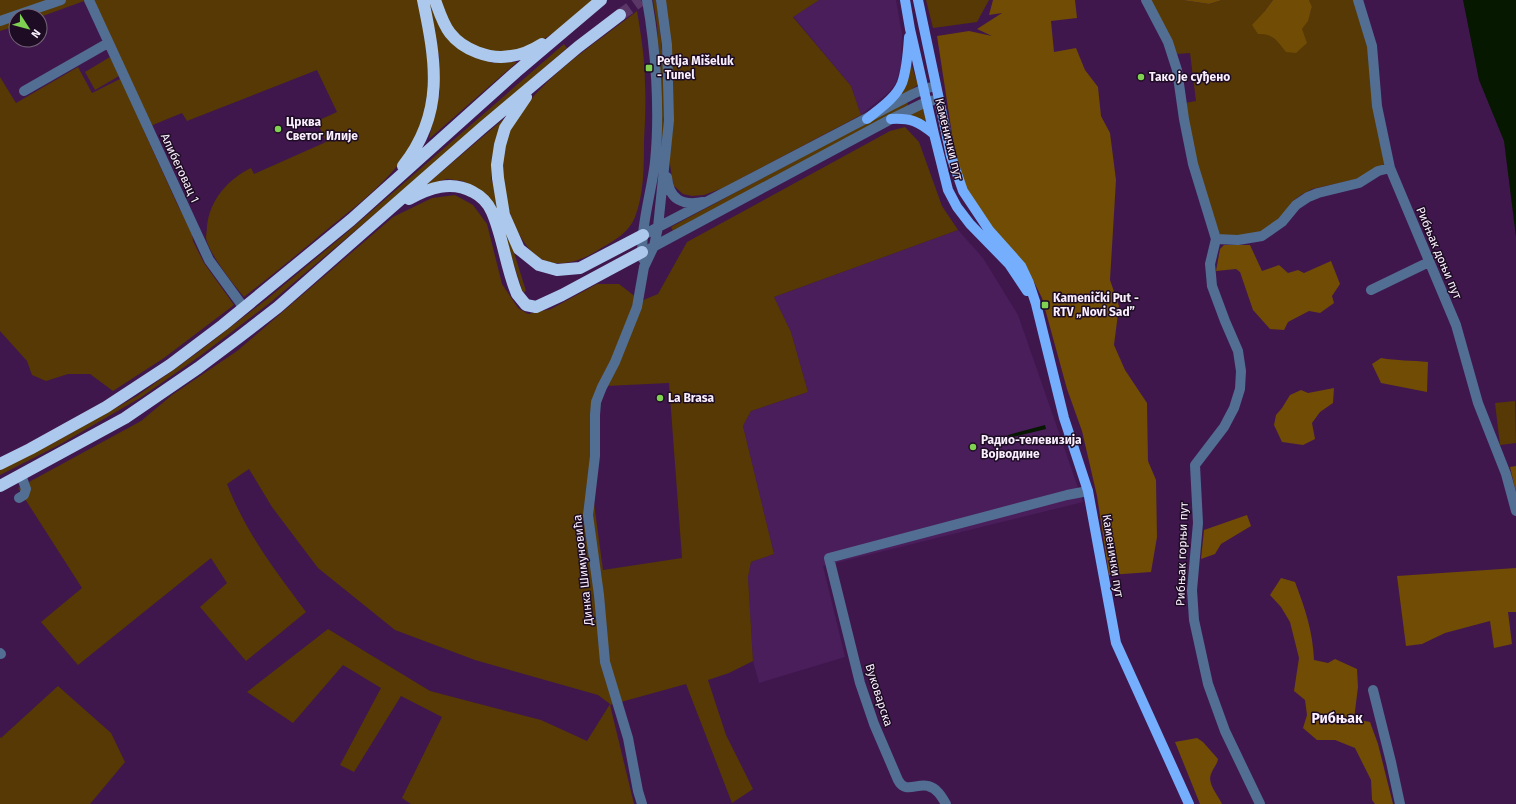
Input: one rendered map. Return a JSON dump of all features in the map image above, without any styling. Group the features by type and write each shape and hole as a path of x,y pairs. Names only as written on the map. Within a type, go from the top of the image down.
{"highway":[{"path":"382,193 420,141 429,118 434,88 434,60 432,40 423,0"},
{"path":"435,0 442,20 450,33 470,49 481,53 494,56 511,56 538,47 564,31"},
{"path":"0,464 37,445 123,396 170,365 234,316 311,254 382,193 436,143 601,0"},
{"path":"0,486 135,411 247,332 278,307 482,128 620,15"},
{"path":"545,75 519,105 505,128 500,145 497,165 504,215 518,249 539,265 557,270 580,268 643,235"},
{"path":"378,220 410,198 431,189 455,186 476,194 486,202 492,212 517,294 522,302 531,307 536,307 562,295 642,252"}],"main road":[{"name":"Каменички пут","path":"905,0 926,102 948,190 957,207 970,224 1009,264 1036,304"},
{"name":"Каменички пут","path":"918,0 951,156 963,191 989,230 1021,266 1029,283 1036,304 1064,418 1088,491 1116,643 1189,804"},
{"path":"867,119 893,96 901,84 906,67 910,29"},
{"path":"891,119 906,118 915,121 923,125 934,134"}],"street":[{"path":"0,21 61,0"},
{"name":"Алибеговац 1","path":"89,0 108,38 108,43 209,260 244,308"},
{"name":"Динка Шимуновића","path":"644,267 642,252 643,235 655,161 656,108 655,67 648,0"},
{"path":"661,0 667,45 669,86 670,120 666,162 667,183 670,191 680,201 688,203 711,201"},
{"path":"1146,0 1168,42 1177,70 1184,119 1193,164 1216,239 1238,240 1262,236 1282,222 1296,205 1308,197 1318,193 1359,183 1378,171 1390,168"},
{"name":"Рибњак доњи пут","path":"1358,0 1372,46 1377,106 1390,168 1456,325 1478,403 1506,474 1516,511"},
{"path":"24,91 108,43"},
{"path":"643,235 924,89 936,86"},
{"path":"642,252 891,119 926,102 939,99"},
{"name":"Динка Шимуновића","path":"642,804 638,791 628,738 605,662 599,595 588,515 595,456 596,402 615,362 637,307 644,267 654,246 658,227 666,162"},
{"name":"Рибњак горњи пут","path":"1216,239 1210,264 1212,286 1224,321 1238,351 1241,372 1240,389 1234,408 1224,427 1195,465 1198,522 1193,571 1194,620 1208,684 1238,762 1260,804"},
{"path":"1371,290 1429,262"},
{"path":"20,498 24,495 26,490 21,475"},
{"name":"Вуковарска","path":"946,804 935,789 927,785 907,788 900,784 898,780 874,724 860,683 829,558 1067,495 1088,491"},
{"path":"1373,690 1400,804"}],"shaded area":[{"path":"0,0 417,0 426,31 429,50 429,79 424,117 418,134 409,151 397,167 369,195 244,297 222,269 208,245 206,238 209,217 216,199 234,178 251,168 254,174 326,142 317,121 337,112 317,70 187,121 182,113 143,129 179,208 191,226 193,241 204,263 234,305 164,358 113,391 90,374 68,374 46,381 32,375 27,361 0,331 0,77 16,103 78,67 92,93 122,78 84,1 48,14 48,8 8,8 8,28 0,31"},
{"path":"426,0 431,0 473,54 492,63 517,62 429,139 440,91 439,56"},
{"path":"438,0 595,0 562,27 535,45 509,53 494,52 470,45 454,31"},
{"path":"653,0 656,0 658,15 663,58 664,88 664,117 661,159 658,173 661,90 657,25"},
{"path":"664,0 819,0 793,17 851,86 861,115 723,188 704,195 692,196 683,194 673,185 669,157"},
{"path":"819,0 896,0 902,34 901,66 896,83 889,92 861,115 851,86 793,16"},
{"path":"926,0 989,0 977,22 933,28"},
{"path":"993,0 1075,0 1077,18 1051,21 1054,52 1076,48 1085,70 1098,87 1101,116 1110,133 1116,180 1110,280 1119,306 1114,345 1125,370 1147,403 1148,461 1156,480 1157,537 1151,572 1109,575 1097,496 1082,431 1067,389 1042,298 1032,278 966,193 956,160 937,36 969,31 992,36 977,29 1002,13 989,15"},
{"path":"1150,0 1182,0 1209,4 1222,0 1273,0 1264,12 1265,33 1271,35 1278,42 1300,30 1304,26 1312,8 1309,0 1356,0 1368,37 1385,164 1357,179 1312,189 1294,200 1287,210 1270,227 1253,235 1218,236 1196,165 1185,103 1196,101 1190,53 1177,54"},
{"path":"1182,0 1222,0 1209,4"},
{"path":"1273,0 1309,0 1312,7 1308,21 1302,29 1307,43 1296,53 1286,52 1275,39 1268,35 1258,34 1252,25"},
{"path":"1463,0 1516,0 1516,237 1504,141 1479,80"},
{"path":"637,11 644,56 645,105 643,180 635,217 630,227 622,235 591,254 570,262 549,262 539,257 522,239 515,227 510,213 503,188 502,177 502,159 508,135 521,112 550,79 567,64"},
{"path":"564,44 567,48 271,302 200,356 140,398 59,445 0,475 0,470 57,441 137,396 197,353 267,299 344,235"},
{"path":"110,57 119,76 95,90 85,72"},
{"path":"911,63 918,85 894,101 906,83"},
{"path":"907,101 908,105 673,231 671,227"},
{"path":"923,108 928,125 917,118 904,116"},
{"path":"506,117 493,155 491,178 526,291 523,293 496,208 481,191 463,181 447,179 426,185"},
{"path":"905,127 919,142 942,206 958,230 774,297 791,332 808,392 751,411 743,426 774,554 751,562 748,577 753,661 729,673 708,680 726,735 753,789 732,803 686,684 610,705 634,804 411,804 402,798 442,717 401,696 354,772 340,765 381,688 343,665 293,723 247,692 328,629 430,691 541,720 587,741 610,704 598,695 475,660 395,630 318,568 272,507 249,469 227,484 252,535 272,566 306,612 246,661 200,607 227,583 211,558 78,665 41,622 82,588 18,488 141,421 172,395 237,351 393,217 432,198 455,195 473,205 487,224 502,284 518,308 528,314 551,309 597,284 619,284 641,301 658,294 687,242 890,131","holes":["669,383 682,558 603,570 594,503 600,407 606,386"]},
{"path":"958,230 983,258 1018,315 1083,502 823,566 845,657 759,683 753,661 748,577 751,562 774,554 743,426 751,411 808,392 791,332 774,297"},
{"path":"1224,245 1250,245 1262,271 1279,265 1288,273 1298,270 1304,273 1331,261 1340,284 1332,296 1334,303 1320,313 1309,311 1288,322 1284,330 1270,329 1253,310 1240,272 1236,269 1216,271 1220,249"},
{"path":"1381,358 1428,362 1427,392 1381,383 1372,364"},
{"path":"1334,388 1333,403 1320,412 1312,423 1315,439 1303,445 1282,442 1274,425 1276,415 1290,395 1301,390 1308,393"},
{"path":"1515,401 1516,443 1500,445 1495,403"},
{"path":"1045,425 1046,429 1009,438 1008,435"},
{"path":"1516,466 1516,492 1510,467"},
{"path":"1247,515 1251,526 1221,544 1215,554 1201,559 1204,530"},
{"path":"1516,568 1516,612 1508,612 1512,644 1494,648 1490,621 1445,633 1422,644 1406,646 1397,576"},
{"path":"1281,578 1295,582 1308,620 1314,660 1328,663 1335,659 1357,669 1358,687 1354,719 1370,722 1378,744 1393,804 1375,804 1372,800 1371,780 1355,748 1335,740 1317,740 1303,728 1307,715 1305,700 1294,691 1299,658 1290,622 1281,607 1270,595"},
{"path":"58,686 111,733 125,762 90,804 0,804 0,737 1,738"},
{"path":"1197,738 1203,742 1218,759 1211,774 1210,782 1222,804 1200,804 1175,742"}],"tunnel":[{"path":"620,15 641,0"}],"place":[{"name":"Petlja Mišeluk - Tunel","path":"649,68"},
{"name":"Тако је суђено","path":"1141,77"},
{"name":"Црква Светог Илије","path":"278,129"},
{"name":"Kamenički Put - RTV „Novi Sad”","path":"1045,305"},
{"name":"La Brasa","path":"660,398"},
{"name":"Радио-телевизија Војводине","path":"973,447"}],"district":[{"name":"Рибњак","path":"1337,718"}]}
